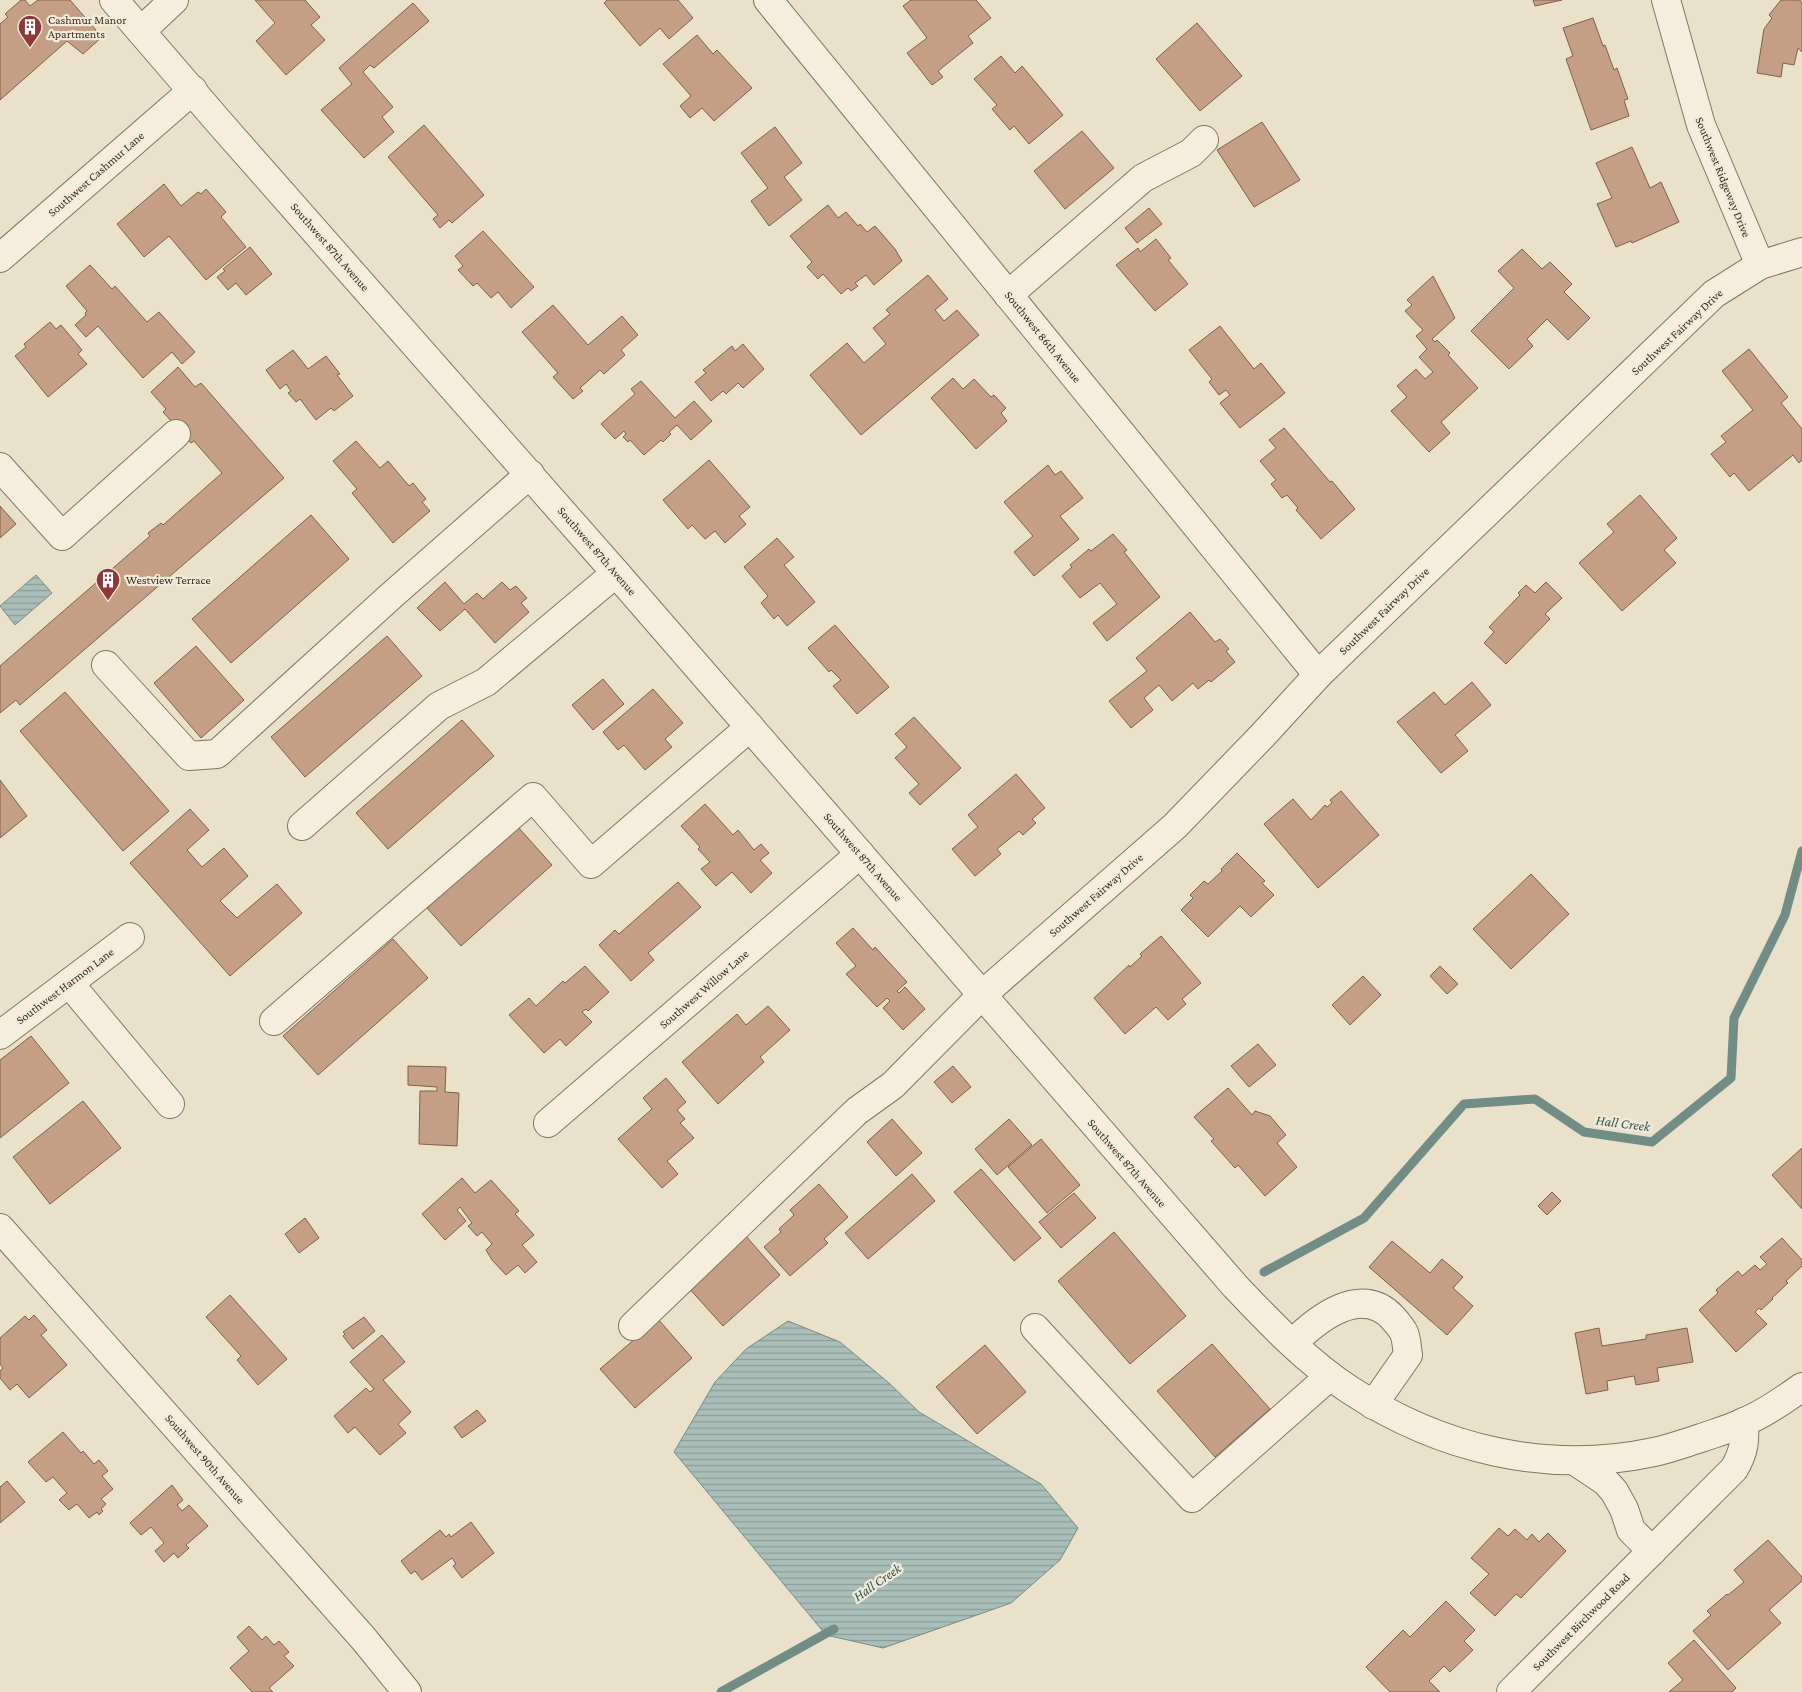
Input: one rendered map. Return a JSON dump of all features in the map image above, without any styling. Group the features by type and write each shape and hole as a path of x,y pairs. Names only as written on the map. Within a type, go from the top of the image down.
{"street":[{"name":"Southwest 87th Avenue","path":"114,0 530,474 1235,1286 1330,1376 1373,1405 1399,1419 1482,1450 1526,1458 1575,1461 1624,1457 1654,1452 1744,1422"},
{"path":"140,31 174,0"},
{"name":"Southwest 86th Avenue","path":"768,0 1318,675"},
{"name":"Southwest Ridgeway Drive","path":"1666,0 1701,125 1760,266"},
{"name":"Southwest Cashmur Lane","path":"0,258 193,90"},
{"path":"1008,295 1143,178 1191,153 1204,140"},
{"name":"Southwest Fairway Drive","path":"633,1326 856,1111 893,1085 982,995 1175,826 1318,675 1714,294 1760,266 1802,252"},
{"path":"0,467 62,536 176,434"},
{"path":"106,665 188,756 216,754 392,595 530,474"},
{"path":"302,826 440,706 486,682 616,573"},
{"path":"274,1021 533,797 591,864 750,727"},
{"name":"Southwest Willow Lane","path":"548,1123 860,854"},
{"name":"Southwest Harmon Lane","path":"0,1036 130,937"},
{"path":"69,983 170,1104"},
{"name":"Southwest 90th Avenue","path":"0,1228 363,1638 407,1692"},
{"path":"1293,1343 1311,1325 1334,1311 1364,1302 1386,1311 1405,1332 1408,1354 1373,1405"},
{"path":"1035,1328 1192,1498 1330,1376"},
{"path":"1744,1422 1802,1387"},
{"name":"Southwest Birchwood Road","path":"1510,1692 1734,1469 1745,1444 1744,1422"},
{"path":"1575,1461 1605,1481 1614,1491 1624,1509 1631,1530 1652,1551"}],"water":[{"path":"36,575 52,593 15,625 0,606"},
{"path":"788,1321 840,1342 889,1383 919,1412 1041,1484 1078,1528 1060,1560 1011,1603 883,1648 826,1635 674,1452 715,1382 746,1349"}],"building":[{"name":"Cashmur Manor Apartments","path":"21,0 25,0 30,6 38,0 70,0 102,37 83,54 67,41 0,100 0,24 8,17 5,14"},
{"path":"255,0 305,0 320,17 311,25 325,40 286,75 256,41 275,23"},
{"path":"607,0 678,0 693,18 669,39 660,28 640,46 604,3"},
{"path":"911,0 976,0 991,18 968,36 973,43 938,71 943,77 932,85 907,53 927,38 903,6"},
{"path":"1533,0 1562,0 1535,6"},
{"path":"1781,0 1800,0 1802,3 1802,52 1798,48 1794,65 1783,63 1781,77 1757,73 1764,29 1772,18 1769,15"},
{"path":"413,3 429,21 374,68 370,65 363,72 393,107 382,117 394,132 364,158 321,110 352,84 339,68"},
{"path":"1593,18 1614,70 1617,68 1628,99 1624,100 1629,116 1591,130 1566,59 1573,56 1563,28"},
{"path":"1197,23 1242,76 1200,111 1156,59"},
{"path":"697,35 713,54 717,50 752,88 714,121 702,108 690,118 680,106 691,96 663,64"},
{"path":"1001,56 1015,73 1022,66 1063,115 1029,144 1014,126 1010,130 992,109 997,105 974,79"},
{"path":"1262,122 1300,180 1254,207 1217,150"},
{"path":"424,125 484,195 452,223 449,220 440,228 433,219 438,215 388,157"},
{"path":"775,127 802,163 784,177 802,200 769,226 751,201 768,188 741,153"},
{"path":"1082,131 1114,168 1065,209 1034,171"},
{"path":"1632,147 1650,188 1661,182 1679,222 1632,243 1631,241 1616,247 1597,204 1612,198 1596,163"},
{"path":"164,184 181,206 198,192 201,194 206,189 226,212 221,217 246,247 206,280 169,236 144,257 117,224"},
{"path":"828,205 838,218 846,212 858,226 860,224 867,232 875,226 895,249 902,261 874,285 866,275 855,283 858,286 851,291 848,288 841,294 823,274 818,279 807,267 812,262 790,236"},
{"path":"1149,208 1162,224 1137,243 1125,228"},
{"path":"483,231 534,287 511,308 498,292 491,298 477,283 473,286 458,270 463,266 455,256"},
{"path":"1156,239 1171,258 1168,260 1188,284 1155,311 1116,265 1138,248 1140,252"},
{"path":"250,247 272,274 246,295 236,283 228,290 217,277 225,271 223,269"},
{"path":"1522,249 1542,269 1550,262 1572,284 1564,292 1590,318 1568,340 1547,319 1527,339 1533,346 1509,369 1471,331 1514,288 1498,271"},
{"path":"90,265 112,289 115,286 147,322 159,312 195,352 182,364 172,352 143,378 98,326 86,337 75,325 86,315 87,311 66,286"},
{"path":"928,275 948,299 935,310 944,321 957,310 979,335 861,435 810,375 847,343 864,363 886,344 873,328 890,314 886,310"},
{"path":"1433,276 1455,318 1432,339 1435,342 1437,340 1450,353 1448,355 1478,388 1441,422 1450,433 1429,452 1391,411 1407,397 1397,386 1416,369 1425,379 1433,372 1419,357 1427,349 1416,336 1423,330 1405,311 1412,305 1407,300"},
{"path":"553,305 588,345 622,316 638,335 621,350 625,355 604,374 600,370 580,388 583,391 573,399 553,377 558,373 522,332"},
{"path":"50,322 56,329 61,325 82,350 78,354 87,364 48,397 15,356 26,347 24,344"},
{"path":"1220,326 1254,369 1261,363 1285,393 1240,428 1220,403 1230,395 1226,390 1219,395 1209,382 1212,379 1189,350"},
{"path":"743,344 764,369 743,388 738,383 726,394 723,391 711,401 695,382 706,373 703,370 732,346 735,351"},
{"path":"1749,349 1788,397 1781,403 1802,429 1802,460 1799,463 1793,455 1749,491 1734,473 1730,477 1711,454 1726,442 1721,436 1753,410 1722,371"},
{"path":"293,350 308,369 326,356 340,374 337,375 353,396 334,411 331,408 316,420 300,399 296,402 288,393 291,391 286,384 280,389 266,370"},
{"name":"Westview Terrace","path":"178,367 195,387 201,383 284,478 20,705 16,700 0,713 0,666 150,536 148,533 161,523 163,525 222,473 194,441 191,443 163,412 166,409 151,392"},
{"path":"953,378 963,389 974,379 991,397 994,395 1006,408 1001,413 1007,421 976,449 931,398"},
{"path":"641,381 675,418 694,401 712,421 691,440 677,425 669,432 671,434 663,442 661,440 644,455 630,440 628,442 623,437 626,434 624,431 615,439 601,424 635,394 631,389"},
{"path":"1284,428 1355,509 1321,539 1296,510 1298,508 1287,495 1282,498 1271,484 1276,480 1260,461 1276,448 1269,440"},
{"path":"356,441 380,468 388,461 409,486 413,483 426,499 422,502 430,511 393,543 352,493 357,489 333,461"},
{"path":"709,460 750,507 739,516 746,524 725,543 715,531 705,539 692,525 688,529 663,500"},
{"path":"1048,465 1055,475 1061,471 1083,498 1060,516 1079,539 1034,576 1014,552 1033,536 1004,502"},
{"path":"1640,495 1677,538 1664,550 1676,563 1622,611 1579,563 1614,532 1607,524"},
{"path":"0,506 16,524 0,538"},
{"path":"311,515 349,559 231,663 192,619"},
{"path":"1113,534 1127,550 1124,552 1160,597 1107,641 1093,623 1117,604 1100,583 1080,598 1062,576 1072,567 1070,565 1089,549 1091,551"},
{"path":"777,538 794,557 784,565 815,602 787,626 778,615 774,619 761,603 768,596 744,567"},
{"path":"445,582 464,604 477,593 483,599 502,582 510,590 516,586 527,598 521,603 529,612 495,643 465,609 440,631 417,608"},
{"path":"1546,582 1562,598 1545,614 1550,619 1506,664 1484,643 1494,632 1489,627 1520,595 1518,593 1526,585 1535,593"},
{"path":"1190,612 1215,642 1220,639 1229,649 1226,651 1235,662 1211,682 1209,680 1198,689 1193,683 1172,701 1159,685 1144,698 1153,710 1131,728 1109,701 1147,671 1136,658"},
{"path":"835,625 889,687 857,714 833,686 841,680 831,670 829,672 808,648"},
{"path":"387,636 422,676 305,777 271,737"},
{"path":"196,646 244,700 201,738 154,683"},
{"path":"603,679 624,704 593,730 572,705"},
{"path":"1472,682 1491,705 1455,735 1468,751 1441,773 1397,722 1434,692 1445,705"},
{"path":"653,689 683,723 665,739 672,747 645,770 624,745 618,750 603,732"},
{"path":"65,692 169,811 123,851 20,731"},
{"path":"914,717 961,768 920,805 909,793 919,784 895,758 907,747 895,734"},
{"path":"462,720 494,756 388,849 356,813"},
{"path":"1016,774 1045,808 1032,819 1036,823 1023,835 1019,831 997,849 1001,854 975,876 952,849 978,827 968,815"},
{"path":"0,780 27,816 0,838"},
{"path":"1341,791 1379,835 1318,888 1264,824 1293,799 1311,820 1325,805 1327,807 1332,803 1330,800"},
{"path":"705,804 733,835 738,830 754,850 761,844 769,853 760,860 772,873 751,893 732,872 716,886 701,869 710,862 698,849 700,847 681,826"},
{"path":"190,809 209,830 187,850 202,867 224,848 248,876 220,901 237,918 277,884 302,913 230,976 130,863"},
{"path":"518,827 552,865 461,946 427,908"},
{"path":"1237,853 1265,881 1262,883 1274,895 1251,917 1240,906 1208,937 1181,910 1193,898 1190,895 1204,881 1208,884"},
{"path":"1531,874 1569,914 1511,969 1473,929"},
{"path":"678,882 701,907 648,953 654,960 631,981 599,945 615,930 619,934"},
{"path":"853,928 873,950 875,947 907,982 897,991 899,993 905,987 925,1009 903,1030 883,1008 890,1001 887,998 877,1007 846,974 856,966 836,943"},
{"path":"1161,936 1201,983 1182,999 1186,1004 1168,1020 1156,1007 1125,1034 1094,998 1129,965 1130,967 1142,956 1140,954"},
{"path":"393,939 428,978 318,1075 283,1036"},
{"path":"585,966 609,992 588,1011 586,1009 582,1012 592,1022 566,1046 560,1039 544,1053 509,1015 529,998 536,1006 563,981 565,983"},
{"path":"1440,966 1458,984 1447,994 1430,976"},
{"path":"1363,976 1381,995 1350,1025 1332,1005"},
{"path":"768,1006 790,1030 760,1057 764,1062 718,1104 682,1062 737,1014 746,1025"},
{"path":"31,1036 69,1083 0,1138 0,1060"},
{"path":"1258,1044 1276,1065 1249,1087 1231,1066"},
{"path":"408,1066 446,1067 445,1092 459,1093 457,1146 419,1144 420,1091 437,1091 437,1087 408,1085"},
{"path":"953,1066 971,1087 952,1103 934,1082"},
{"path":"666,1078 686,1102 677,1110 685,1119 680,1123 694,1138 667,1161 678,1174 662,1188 618,1139 652,1109 643,1098"},
{"path":"1228,1088 1252,1115 1255,1111 1270,1116 1286,1135 1277,1143 1297,1167 1265,1196 1238,1165 1235,1168 1211,1141 1214,1139 1194,1117"},
{"path":"83,1101 121,1148 50,1204 13,1157"},
{"path":"892,1119 922,1153 896,1176 867,1142"},
{"path":"1009,1119 1032,1145 997,1175 975,1149"},
{"path":"1041,1139 1080,1185 1047,1213 1008,1167"},
{"path":"1802,1148 1802,1209 1772,1175"},
{"path":"981,1169 1041,1238 1014,1261 954,1192"},
{"path":"912,1174 935,1201 868,1259 845,1233"},
{"path":"462,1178 475,1193 491,1180 519,1211 515,1214 534,1235 522,1245 537,1262 525,1273 518,1265 506,1275 492,1260 486,1250 492,1244 482,1232 477,1236 468,1226 472,1223 460,1207 457,1210 466,1221 445,1240 422,1214"},
{"path":"819,1184 848,1217 824,1239 828,1243 790,1276 764,1247 781,1232 779,1229 794,1215 790,1210"},
{"path":"1552,1192 1561,1201 1547,1215 1538,1206"},
{"path":"1074,1193 1096,1218 1061,1248 1039,1222"},
{"path":"305,1218 319,1238 299,1253 285,1234"},
{"path":"1114,1232 1186,1316 1130,1364 1058,1281"},
{"path":"745,1235 780,1275 723,1326 687,1286"},
{"path":"1782,1238 1802,1260 1802,1266 1786,1281 1788,1283 1773,1299 1761,1310 1759,1308 1755,1312 1767,1324 1736,1352 1699,1310 1718,1293 1716,1290 1738,1271 1742,1276 1755,1265 1760,1270 1767,1264 1760,1257"},
{"path":"1392,1241 1430,1273 1442,1259 1463,1277 1453,1288 1473,1306 1447,1335 1369,1267"},
{"path":"230,1295 287,1359 258,1385 237,1360 241,1356 206,1317"},
{"path":"34,1315 47,1330 41,1335 67,1365 29,1398 17,1384 10,1390 0,1378 0,1371 3,1368 0,1364 0,1338 25,1316 29,1320"},
{"path":"364,1317 375,1331 353,1349 343,1336 345,1334 343,1332"},
{"path":"658,1319 692,1358 635,1408 600,1369"},
{"path":"1599,1328 1602,1346 1646,1339 1646,1335 1687,1328 1693,1362 1657,1368 1659,1381 1636,1385 1634,1376 1607,1381 1608,1390 1586,1394 1575,1333"},
{"path":"382,1335 405,1362 383,1380 411,1412 398,1424 406,1433 380,1455 355,1427 348,1433 334,1416 366,1388 370,1392 374,1389 350,1362"},
{"path":"1212,1344 1270,1409 1215,1457 1157,1391"},
{"path":"985,1345 1026,1392 977,1434 936,1387"},
{"path":"477,1410 486,1421 462,1438 454,1427"},
{"path":"63,1432 81,1453 83,1451 94,1464 99,1460 108,1471 102,1476 113,1489 101,1499 106,1504 101,1509 103,1511 99,1515 97,1512 89,1518 77,1504 69,1510 59,1500 67,1493 53,1477 46,1482 28,1462"},
{"path":"7,1481 25,1502 0,1523 0,1487"},
{"path":"172,1485 183,1500 177,1505 182,1511 189,1505 208,1526 186,1545 189,1548 178,1558 174,1553 164,1562 155,1551 164,1543 151,1527 141,1535 130,1523"},
{"path":"471,1522 494,1553 462,1578 453,1566 456,1564 452,1558 422,1580 415,1571 411,1574 401,1561 440,1530 446,1537 449,1534 451,1537"},
{"path":"1499,1528 1508,1536 1515,1529 1527,1540 1532,1534 1539,1542 1548,1533 1566,1551 1521,1598 1516,1594 1495,1616 1470,1593 1489,1574 1471,1558"},
{"path":"1768,1540 1802,1577 1802,1581 1769,1610 1781,1623 1728,1670 1693,1631 1711,1615 1707,1611 1744,1582 1734,1570"},
{"path":"1446,1601 1475,1630 1464,1641 1473,1650 1450,1672 1444,1666 1429,1681 1440,1692 1390,1692 1366,1667 1403,1630 1410,1637"},
{"path":"249,1626 262,1640 266,1636 274,1645 279,1641 289,1652 284,1656 294,1666 269,1688 273,1692 252,1692 230,1668 249,1651 237,1637"},
{"path":"1694,1640 1736,1688 1732,1692 1669,1692 1683,1680 1668,1663"}],"waterway":[{"name":"Hall Creek","path":"1264,1272 1364,1218 1464,1104 1535,1099 1584,1132 1652,1142 1731,1078 1734,1018 1785,915 1802,851"},
{"name":"Hall Creek","path":"721,1692 834,1629"}],"place":[{"name":"Cashmur Manor Apartments","path":"30,48"},
{"name":"Westview Terrace","path":"108,601"}]}
